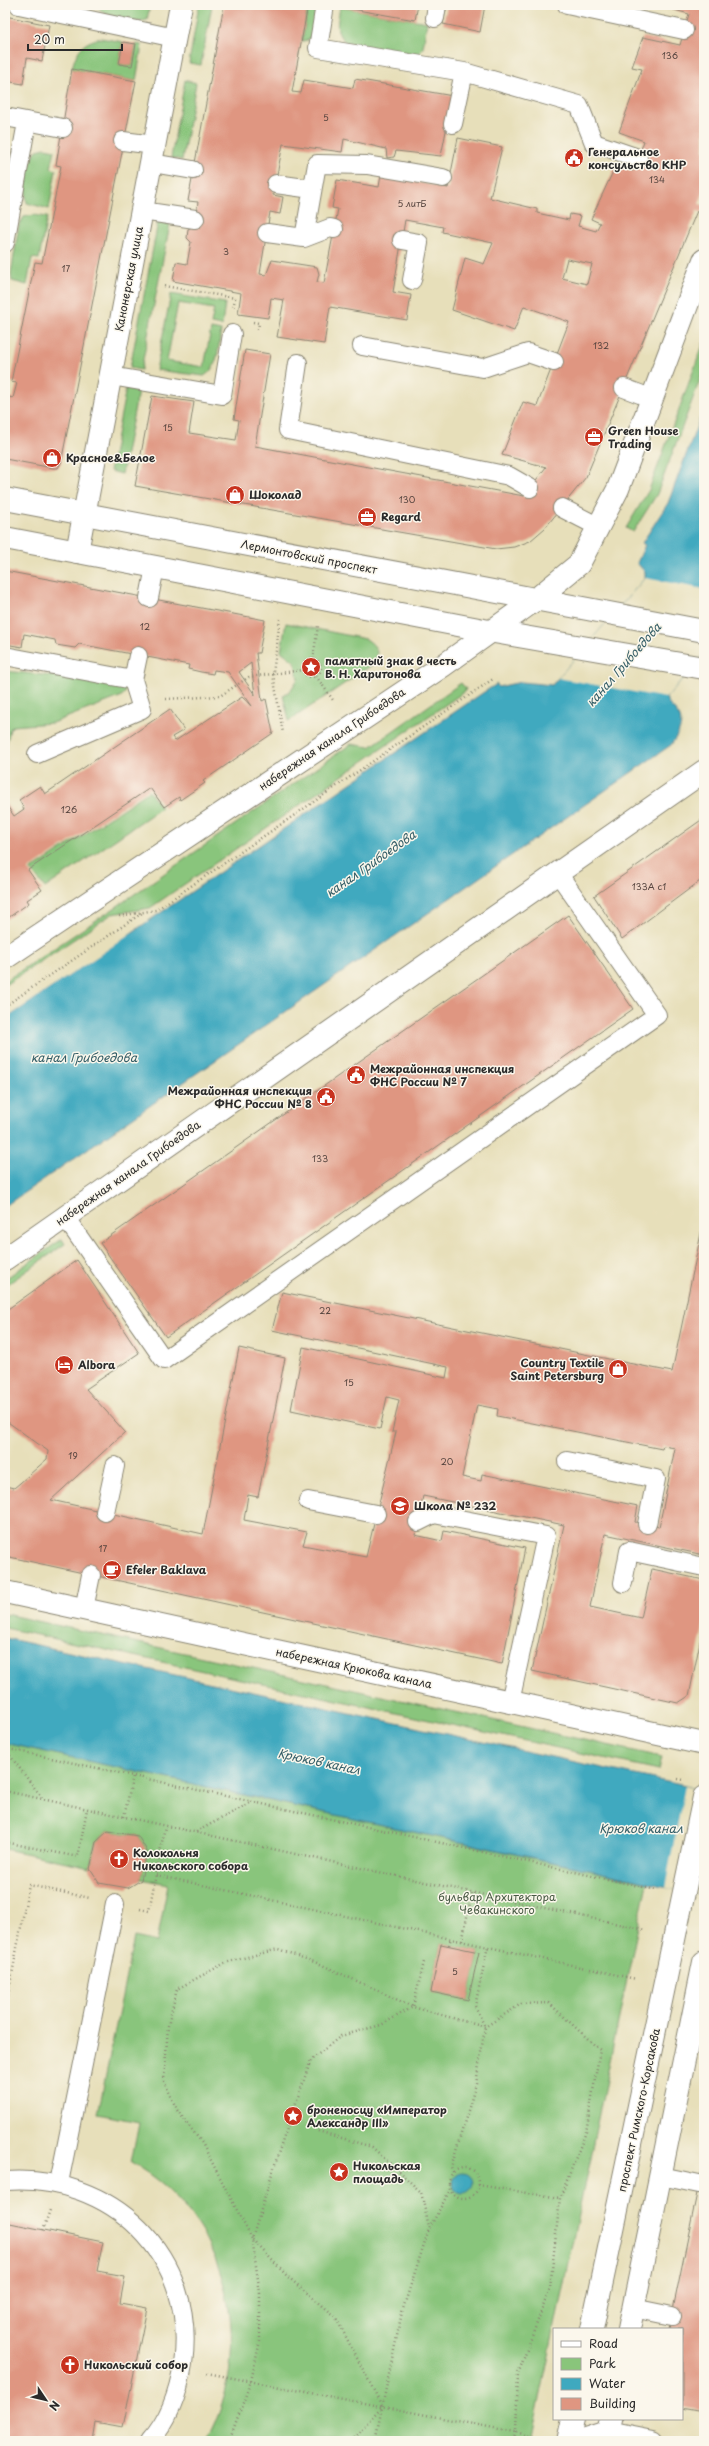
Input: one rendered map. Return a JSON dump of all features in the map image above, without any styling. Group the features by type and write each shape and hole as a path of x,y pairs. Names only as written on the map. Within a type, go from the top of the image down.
{"street":[{"name":"Канонерская улица","path":"77,552 181,5"},
{"name":"набережная канала Грибоедова","path":"5,958 444,665 489,631 535,600 580,564 618,489 704,260"},
{"name":"Лермонтовский проспект","path":"5,499 704,631"},
{"path":"5,538 489,631 699,667"},
{"name":"набережная канала Грибоедова","path":"5,1259 557,872 704,771"},
{"name":"набережная Крюкова канала","path":"5,1592 704,1744"},
{"name":"проспект Римского-Корсакова","path":"592,2328 686,1891 704,1797"},
{"path":"631,2319 704,1962"},
{"path":"568,2441 573,2420"},
{"path":"579,2441 607,2431 652,2441"}],"lane":[{"path":"20,5 175,38"},
{"path":"325,5 318,48 464,72 579,105 594,143 638,158"},
{"path":"567,5 684,30"},
{"path":"453,124 464,72"},
{"path":"5,117 63,128"},
{"path":"5,243 27,122"},
{"path":"123,141 194,170"},
{"path":"304,238 317,164 367,164 442,178"},
{"path":"276,184 312,189"},
{"path":"142,211 195,219"},
{"path":"267,233 304,238 330,228 334,229"},
{"path":"402,240 419,243 412,280"},
{"path":"111,376 222,395 232,334"},
{"path":"362,346 483,368 528,353 554,362"},
{"path":"298,363 288,430 509,476 530,488"},
{"path":"624,388 653,399"},
{"path":"562,508 599,527"},
{"path":"149,598 155,567"},
{"path":"5,656 134,680"},
{"path":"37,754 142,709 134,680 138,656"},
{"path":"65,1217 164,1360 657,1015 557,872"},
{"path":"567,1461 656,1479 647,1524"},
{"path":"105,1512 115,1466"},
{"path":"308,1501 376,1514"},
{"path":"418,1522 434,1514 546,1536 510,1702"},
{"path":"623,1583 629,1551 704,1567"},
{"path":"84,1609 91,1575"},
{"path":"58,2183 115,1904"},
{"path":"661,2176 699,2184"},
{"path":"5,2181 27,2179 58,2183 89,2193 116,2209 141,2229 155,2248 175,2283 183,2313 186,2345 182,2369 172,2406 150,2441"},
{"path":"631,2319 672,2316"}],"path":[{"path":"280,616 273,674 283,733"},
{"path":"313,659 318,624"},
{"path":"303,670 305,663 313,659"},
{"path":"313,659 321,664 322,669 316,676"},
{"path":"142,709 166,699 220,696 248,677 303,670"},
{"path":"303,670 307,675 316,676 333,700"},
{"path":"115,916 156,910 492,679"},
{"path":"5,1006 144,912"},
{"path":"5,990 18,981"},
{"path":"5,1748 655,1889"},
{"path":"5,1748 43,1800"},
{"path":"124,1817 133,1776"},
{"path":"5,1791 646,1930"},
{"path":"195,1833 252,1802"},
{"path":"5,1842 78,1857 88,1809"},
{"path":"5,2011 29,1885 149,1911 165,1826"},
{"path":"156,1875 636,1978"},
{"path":"462,1941 472,1892"},
{"path":"450,1946 451,1938"},
{"path":"453,2172 451,2167 476,2084 485,2027 475,2006 488,1946"},
{"path":"382,2406 335,2316 288,2277 252,2239 202,2143 177,2110 164,2081 168,2026 177,1989 225,1963 278,1949 320,1964 413,2007 485,2027 521,2004 549,2003 600,2050 586,2132 560,2198 550,2288 518,2374 516,2432 513,2441"},
{"path":"228,2441 251,2381 260,2341 260,2293 252,2239 279,2151 311,2060 341,2036 381,2025 413,2007 424,1962"},
{"path":"318,2131 372,2147 421,2192 429,2229"},
{"path":"375,2441 402,2312 429,2229 450,2190 449,2179 453,2172 463,2168 470,2169 478,2177 476,2192 466,2198 455,2195 450,2190"},
{"path":"478,2185 560,2198"},
{"path":"229,2377 541,2437"},
{"path":"351,2441 382,2406"}],"green space":[{"path":"97,5 150,5 147,20 126,21 119,20 106,14"},
{"path":"199,5 212,5 201,65 189,63"},
{"path":"308,5 316,5 312,35 308,40 302,41"},
{"path":"340,7 427,22 423,48 419,54 413,55 347,43 338,31"},
{"path":"101,38 123,42 119,64 132,66 136,44 142,45 136,81 72,69 81,48 89,42"},
{"path":"185,80 196,83 182,160 171,158"},
{"path":"45,148 55,150 51,168 56,170 49,209 27,203 26,197 31,162 37,150"},
{"path":"34,215 47,217 39,259 32,258 27,285 12,281 11,274 19,225 24,217"},
{"path":"158,222 170,224 141,370 130,368"},
{"path":"171,294 225,303 222,326 211,324 214,309 178,303 167,361 204,367 211,329 221,331 217,356 213,368 204,376 156,370"},
{"path":"704,342 704,369 657,494 633,532 626,528 649,490"},
{"path":"126,388 138,391 122,474 110,471"},
{"path":"286,623 366,639 373,644 377,654 372,665 289,721 283,695 290,691 298,679 295,662 281,651"},
{"path":"5,671 120,683 125,686 125,693 120,697 52,723 13,726 10,729 5,751"},
{"path":"461,683 466,689 464,692 150,908 112,914 5,985 5,981 113,909 351,744 370,747"},
{"path":"149,791 161,808 45,888 31,870"},
{"path":"62,1239 65,1244 5,1286 5,1279"},
{"path":"5,1614 662,1757 659,1770 5,1628"},
{"name":"Никольская площадь","path":"5,1743 647,1883 554,2328 553,2328 553,2335 531,2441 206,2441 222,2404 230,2366 231,2326 224,2287 211,2249 191,2215 164,2186 131,2163 139,2122 98,2114 134,1937 157,1942 168,1884 141,1879 147,1851 138,1836 108,1831 96,1842 90,1867 5,1849","holes":["441,1944 479,1952 468,2000 431,1992"]}],"water":[{"name":"канал Грибоедова","path":"704,407 704,653 666,698 680,717 681,721 680,729 671,745 5,1206 5,1019 497,684 498,687 521,682 552,685 645,578 645,572 637,563 645,545 642,543 668,503"},
{"name":"Крюков канал","path":"5,1638 704,1790 704,1895 5,1743"},
{"path":"463,2173 470,2176 473,2183 470,2190 463,2193 456,2190 453,2183 456,2176"}],"pier":[{"path":"645,578 704,589 704,653 666,698 558,678"},
{"path":"128,933 129,935 8,1017 6,1016"},
{"path":"685,1786 704,1790 704,1895 665,1887"}],"building":[{"path":"224,5 308,5 292,92 301,93 304,80 353,88 355,79 453,96 441,156 396,151 394,157 387,158 386,149 344,139 342,152 283,144 273,195 283,197 280,214 270,212 260,274 266,275 272,260 317,267 319,274 317,282 324,283 338,209 332,208 337,180 379,187 381,175 448,188 458,138 502,147 490,198 537,209 537,213 569,220 570,214 581,216 578,226 596,231 600,223 591,219 616,165 633,171 644,141 619,132 642,69 632,67 643,37 680,45 689,14 656,5 704,5 704,191 699,204 704,205 704,209 701,212 697,211 586,477 545,528 530,541 514,547 496,549 135,486 152,396 194,402 189,433 236,440 239,420 234,419 245,350 270,354 255,446 524,496 546,467 502,455 523,402 537,406 569,322 524,306 514,331 452,310 465,258 484,264 493,243 442,232 443,227 405,220 393,292 411,295 407,320 330,307 324,344 277,337 284,300 271,298 268,318 238,314 241,293 173,281 176,262 187,264 191,242 187,238 188,229 194,226 198,202 188,201","holes":["567,259 592,264 587,284 562,278"]},
{"path":"341,5 418,5 415,20 340,7"},
{"path":"447,5 485,5 480,32 443,24"},
{"path":"5,16 49,25 42,61 27,58 23,84 5,81"},
{"path":"123,42 136,44 132,66 119,64"},
{"path":"72,69 136,81 61,463 58,468 53,468 5,459 5,396 13,398 17,383 11,382 35,262 42,263 61,166 56,165"},
{"path":"5,571 265,620 259,653 256,653 262,701 266,699 273,733 203,781 205,783 180,800 179,797 164,807 150,788 28,870 42,890 27,900 29,903 5,920 5,803 14,816 24,809 19,800 40,786 45,794 170,709 184,730 172,737 175,741 242,697 252,706 228,672 214,670 213,674 201,672 188,669 189,665 79,644 75,648 56,645 55,640 24,634 22,647 5,644","holes":["251,663 255,695 239,672"]},
{"path":"704,818 704,878 622,939 594,896"},
{"path":"568,915 633,1009 166,1337 100,1243"},
{"path":"704,1219 704,1555 605,1534 590,1607 641,1618 652,1569 704,1580 704,1622 689,1696 678,1703 532,1671 564,1525 423,1496 415,1535 442,1541 444,1531 525,1548 502,1664 5,1556 5,1486 14,1488 47,1459 48,1451 5,1420 5,1311 77,1260 139,1353 86,1389 125,1432 51,1500 203,1534 239,1348 285,1358 258,1497 248,1495 244,1520 307,1532 303,1545 366,1557 396,1432 392,1432 399,1400 387,1397 380,1429 291,1410 303,1347 446,1378 448,1367 272,1330 282,1292 672,1372","holes":["477,1405 498,1409 497,1416 662,1449 663,1446 675,1448 659,1527 635,1522 638,1506 482,1474 481,1481 462,1477"]},
{"name":"Колокольня Никольского собора","path":"108,1831 138,1836 147,1851 141,1880 128,1888 99,1883 90,1869 96,1842"},
{"path":"441,1944 479,1952 468,2000 431,1992"},
{"path":"704,2164 704,2411 683,2407 683,2328 669,2328"},
{"name":"Никольский собор","path":"5,2222 103,2242 97,2271 125,2276 120,2303 147,2308 123,2427 95,2422 92,2441 5,2441"}],"place":[{"name":"Генеральное консульство КНР","path":"574,158"},
{"name":"Green House Trading","path":"594,437"},
{"name":"Красное&Белое","path":"52,458"},
{"name":"Шоколад","path":"235,495"},
{"name":"Regard","path":"367,517"},
{"name":"памятный знак в честь В. Н. Харитонова","path":"311,667"},
{"name":"Межрайонная инспекция ФНС России № 7","path":"356,1075"},
{"name":"Межрайонная инспекция ФНС России № 8","path":"326,1097"},
{"name":"Albora","path":"64,1365"},
{"name":"Country Textile Saint Petersburg","path":"618,1369"},
{"name":"Школа № 232","path":"400,1506"},
{"name":"Efeler Baklava","path":"112,1570"},
{"name":"Колокольня Никольского собора","path":"119,1859"},
{"name":"броненосцу «Император Александр III»","path":"293,2116"},
{"name":"Никольская площадь","path":"339,2172"},
{"name":"Никольский собор","path":"70,2365"}],"park label":[{"name":"бульвар Архитектора Чевакинского","path":"497,1903"}]}
